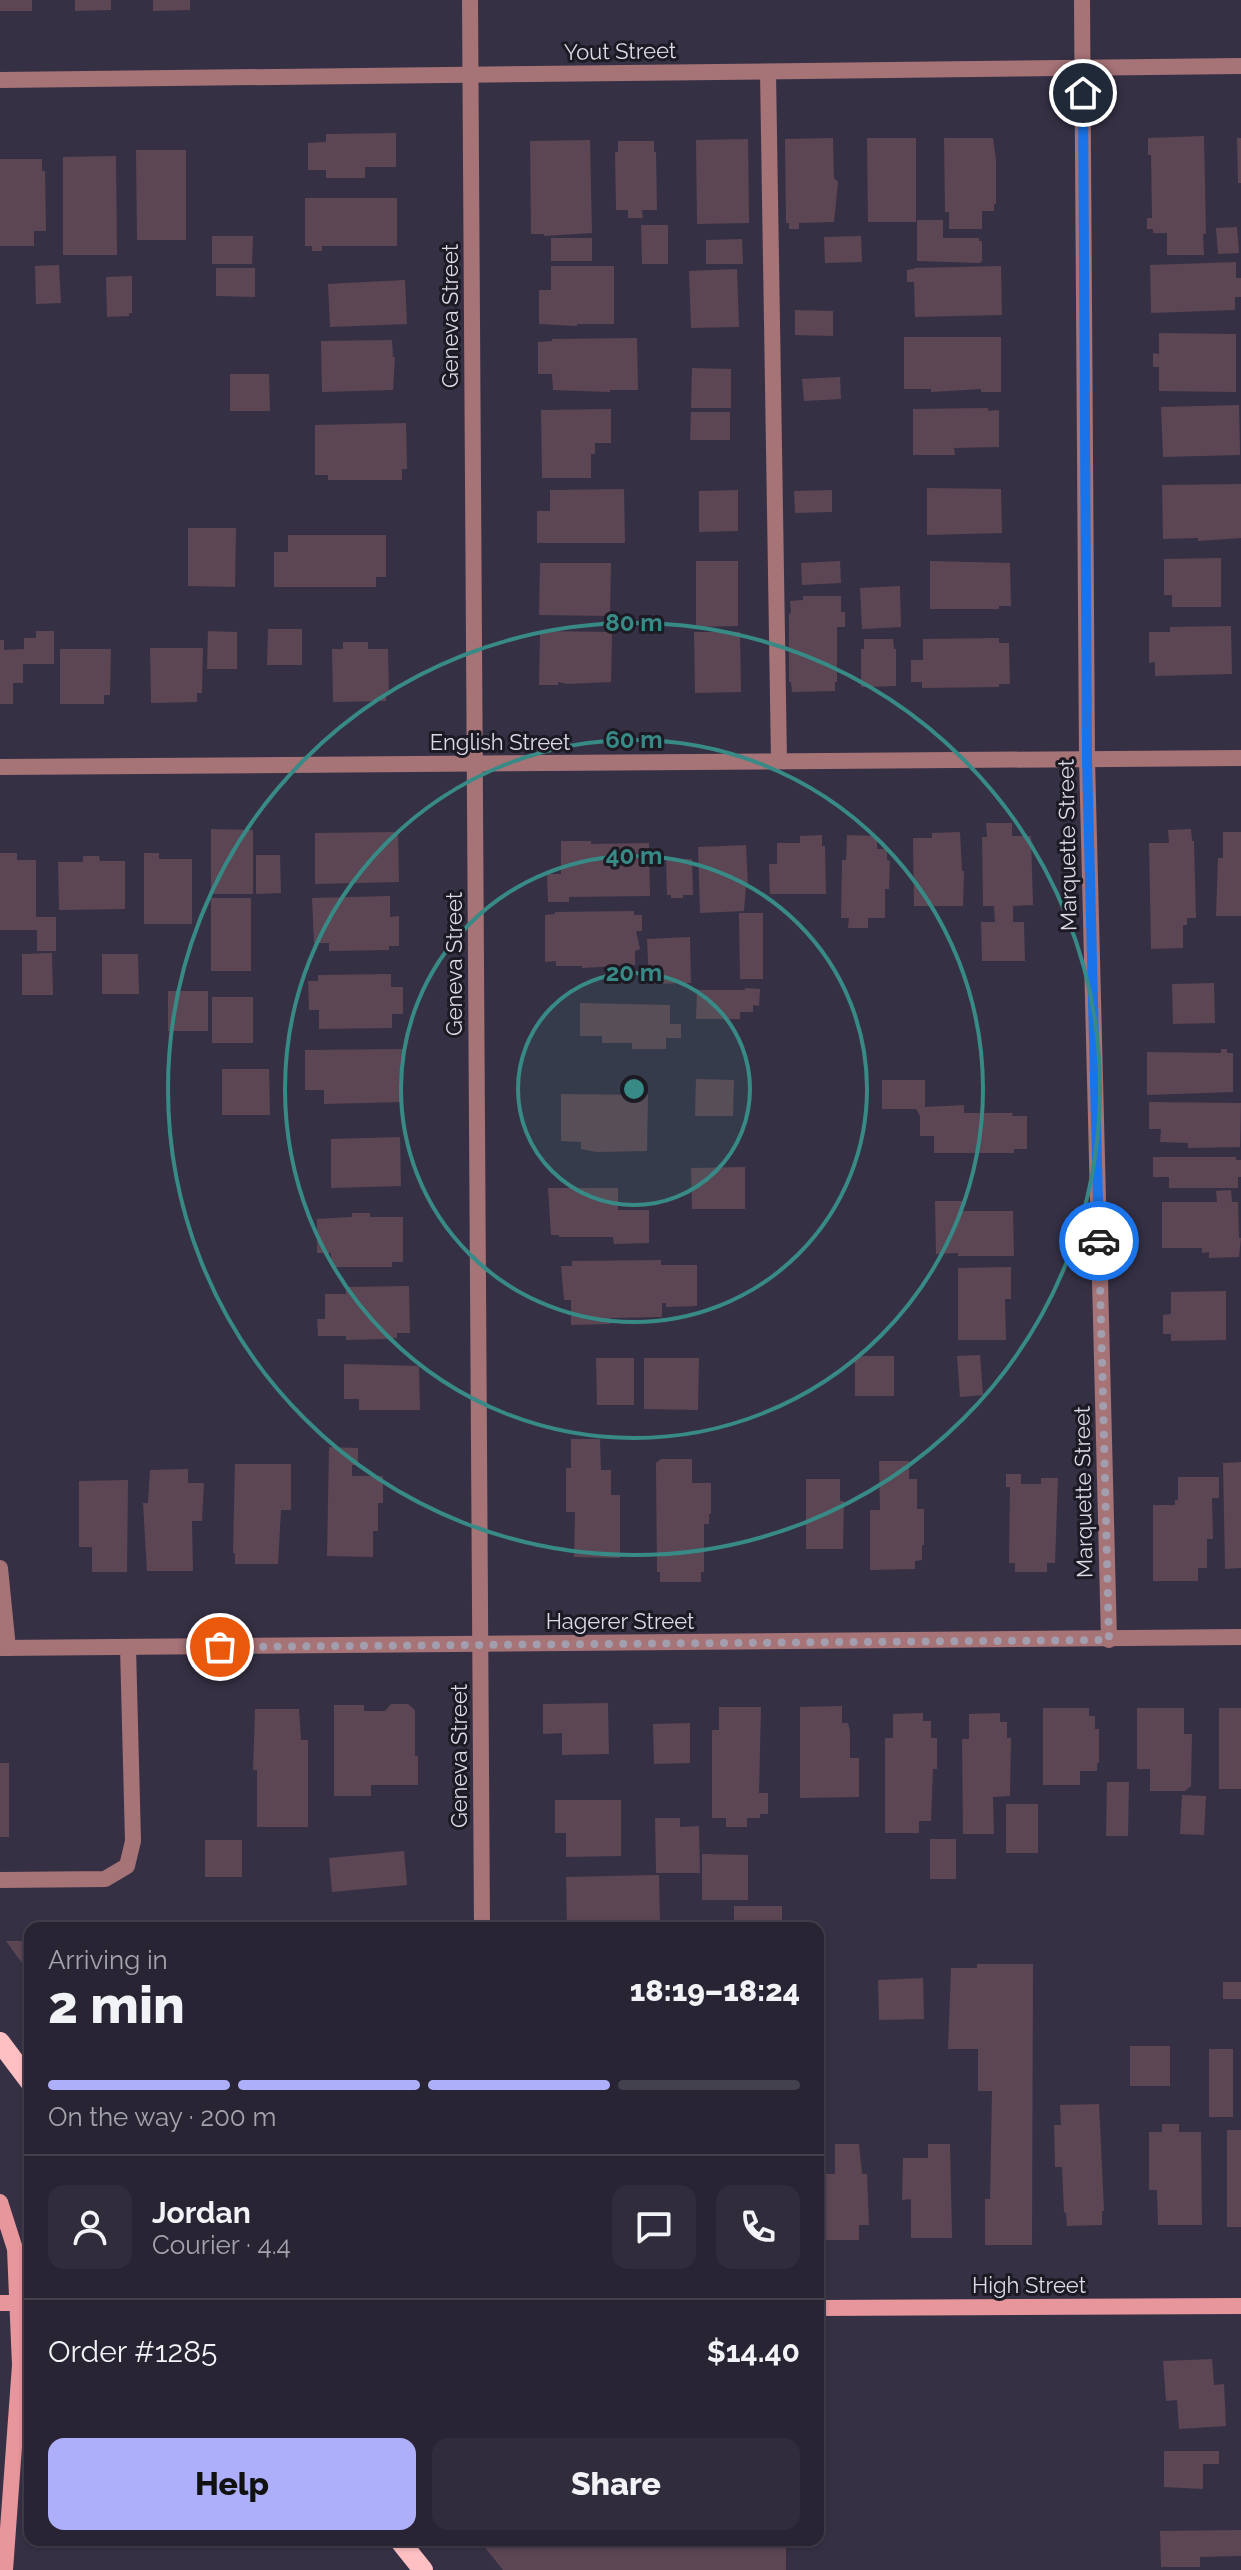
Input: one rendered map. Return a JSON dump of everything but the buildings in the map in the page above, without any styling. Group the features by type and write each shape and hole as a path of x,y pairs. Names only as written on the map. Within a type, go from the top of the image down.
{"main road":[{"path":"0,2042 24,2074"},
{"path":"0,2202 15,2249 24,2303 5,2570"},
{"path":"0,2303 24,2303"},
{"name":"High Street","path":"824,2308 1241,2306"},
{"path":"404,2546 423,2570"}],"street":[{"name":"Geneva Street","path":"470,0 482,1922"},
{"name":"Marquette Street","path":"1082,0 1087,759 1109,1640"},
{"name":"Yout Street","path":"0,80 1241,66"},
{"path":"768,72 779,761"},
{"name":"English Street","path":"0,767 1241,758"},
{"path":"0,1568 4,1648"},
{"name":"Hagerer Street","path":"4,1648 1241,1637"},
{"path":"0,1880 105,1879 127,1866 133,1841 128,1647"}],"way so far":[{"path":"220,1647 1109,1640 1099,1241"}],"route":[{"path":"1083,93 1087,759 1099,1241"}]}
